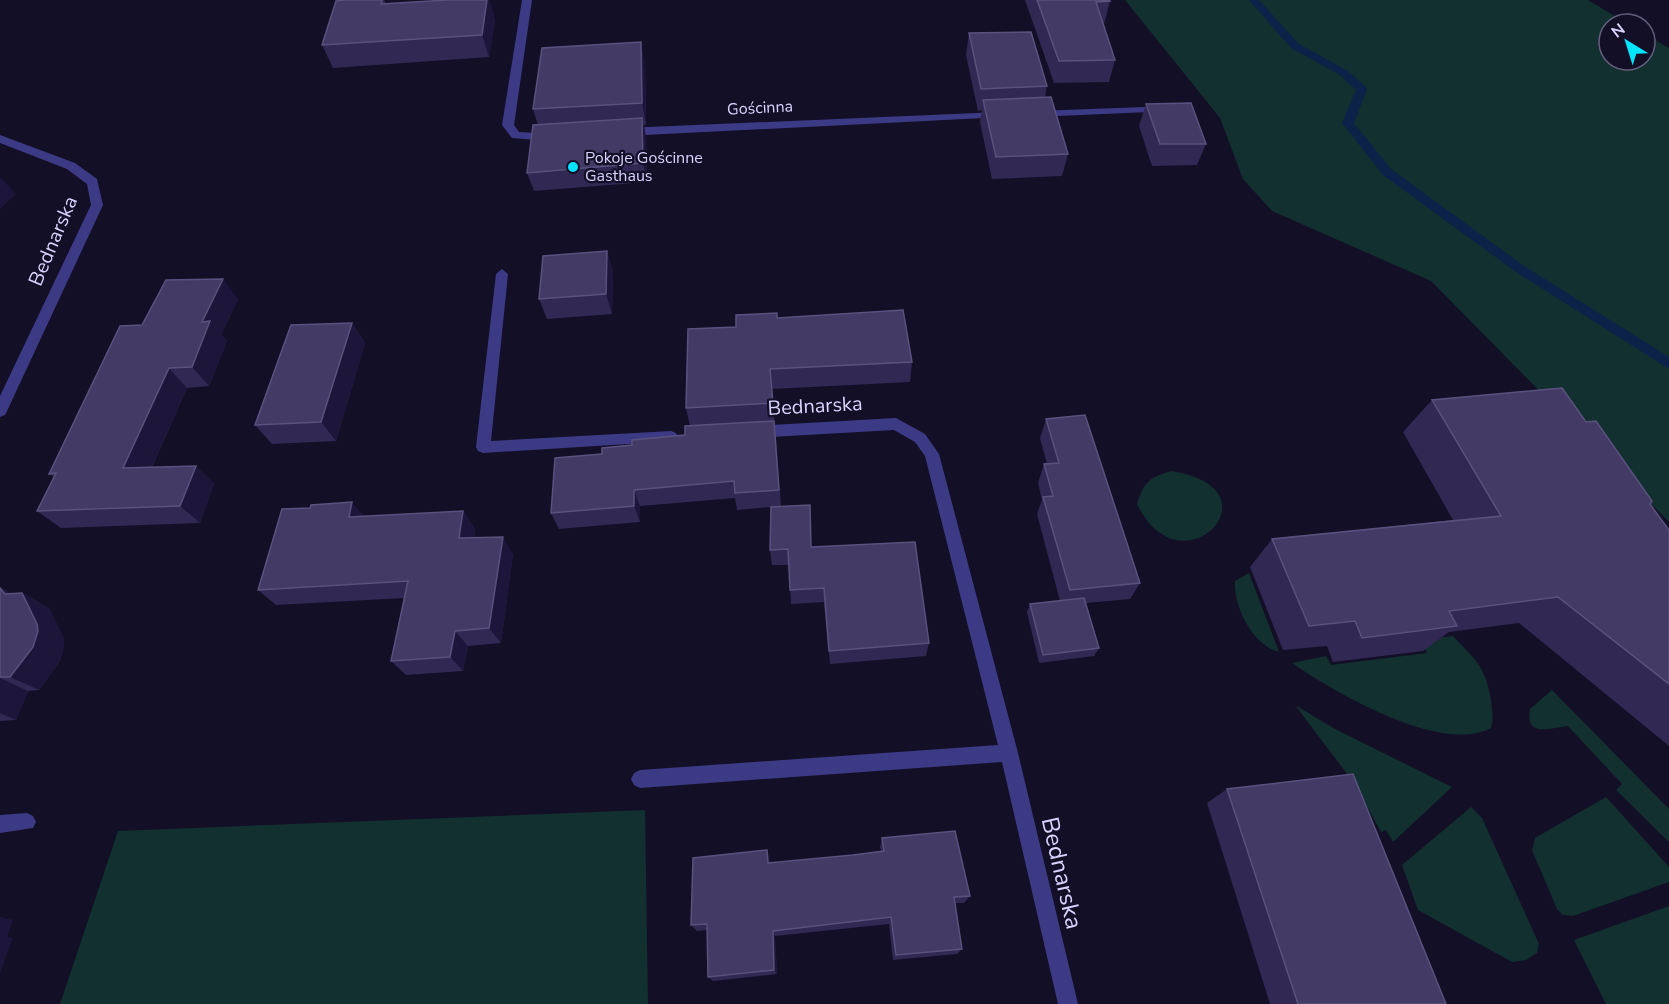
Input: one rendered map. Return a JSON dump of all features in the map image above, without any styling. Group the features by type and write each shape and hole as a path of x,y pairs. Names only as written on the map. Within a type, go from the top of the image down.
{"street":[{"path":"527,0 508,125 516,135 533,138 556,136"},
{"name":"Gościnna","path":"616,133 746,125 1145,110"},
{"name":"Bednarska","path":"0,139 71,166 93,182 97,205 0,411"},
{"path":"502,274 483,447 684,436"},
{"name":"Bednarska","path":"743,433 896,424 920,438 932,454 1009,753 1068,1004"},
{"path":"640,779 1009,753"},
{"path":"0,824 27,822"}],"green space":[{"path":"1125,0 1588,0 1608,12 1597,12 1597,72 1657,72 1657,41 1669,48 1669,522 1431,281 1272,211 1243,179 1220,118"},
{"path":"1171,471 1204,481 1220,496 1222,513 1213,528 1197,538 1177,540 1156,530 1137,504 1148,482"},
{"path":"1249,573 1279,652 1261,642 1246,624 1241,613 1237,602 1235,581"},
{"path":"1453,636 1474,658 1486,679 1493,717 1491,728 1470,734 1445,733 1417,727 1360,703 1292,663 1326,656 1331,665 1427,653 1421,640"},
{"path":"1552,690 1669,809 1669,842 1616,790 1622,784 1568,726 1540,729 1531,724 1530,709"},
{"path":"1295,705 1335,729 1452,787 1393,842 1386,830 1381,832 1354,783"},
{"path":"1606,797 1669,867 1669,882 1573,916 1563,915 1557,909 1532,850 1535,838"},
{"path":"1471,807 1482,818 1539,944 1537,953 1526,960 1512,962 1418,910 1402,865"},
{"path":"645,810 648,1004 60,1004 118,831"},
{"path":"1669,906 1669,1004 1606,1004 1574,940"}],"building":[{"path":"382,0 381,4 487,0 482,35 322,45 336,1"},
{"path":"1037,0 1109,0 1096,2 1115,60 1059,61"},
{"path":"1031,32 1047,86 981,89 969,33"},
{"path":"641,42 642,103 533,109 542,48"},
{"path":"1051,97 1068,154 996,157 983,100"},
{"path":"1191,103 1206,144 1160,144 1146,104"},
{"path":"642,118 643,163 527,173 533,125"},
{"path":"607,251 606,294 539,299 543,256"},
{"path":"223,279 202,322 210,321 192,367 169,368 123,468 196,466 180,506 37,511 56,473 49,474 120,326 142,325 166,280"},
{"path":"903,310 912,362 770,369 773,403 686,408 688,329 736,327 736,315 777,313 777,318"},
{"path":"352,323 321,422 255,425 291,325"},
{"path":"1562,388 1586,422 1596,421 1652,501 1650,504 1669,530 1669,684 1558,597 1449,611 1457,626 1362,638 1355,621 1309,626 1272,539 1501,516 1432,400"},
{"path":"1085,415 1140,583 1070,590 1043,497 1053,496 1044,464 1059,463 1046,419"},
{"path":"774,421 779,490 735,493 734,481 634,490 634,506 551,513 555,458 602,454 602,448 632,445 632,440 685,435 685,426"},
{"path":"352,502 349,517 463,511 459,538 503,537 489,628 455,631 450,657 391,661 408,581 258,590 282,509"},
{"path":"810,505 811,547 915,542 929,643 829,651 824,588 790,590 788,549 770,550 771,507"},
{"path":"0,588 5,594 22,593 38,631 33,647 10,677 0,677"},
{"path":"1084,598 1099,648 1043,655 1030,604"},
{"path":"1353,774 1446,1004 1298,1004 1227,789"},
{"path":"955,831 970,896 954,897 962,949 896,955 891,917 773,931 774,970 708,977 707,924 691,925 693,858 767,850 768,863 853,855 884,851 882,838"}],"waterway":[{"path":"1254,0 1295,46 1344,73 1362,89 1348,123 1387,172 1520,269 1669,364"}],"place":[{"name":"Pokoje Gościnne Gasthaus","path":"573,167"}]}
